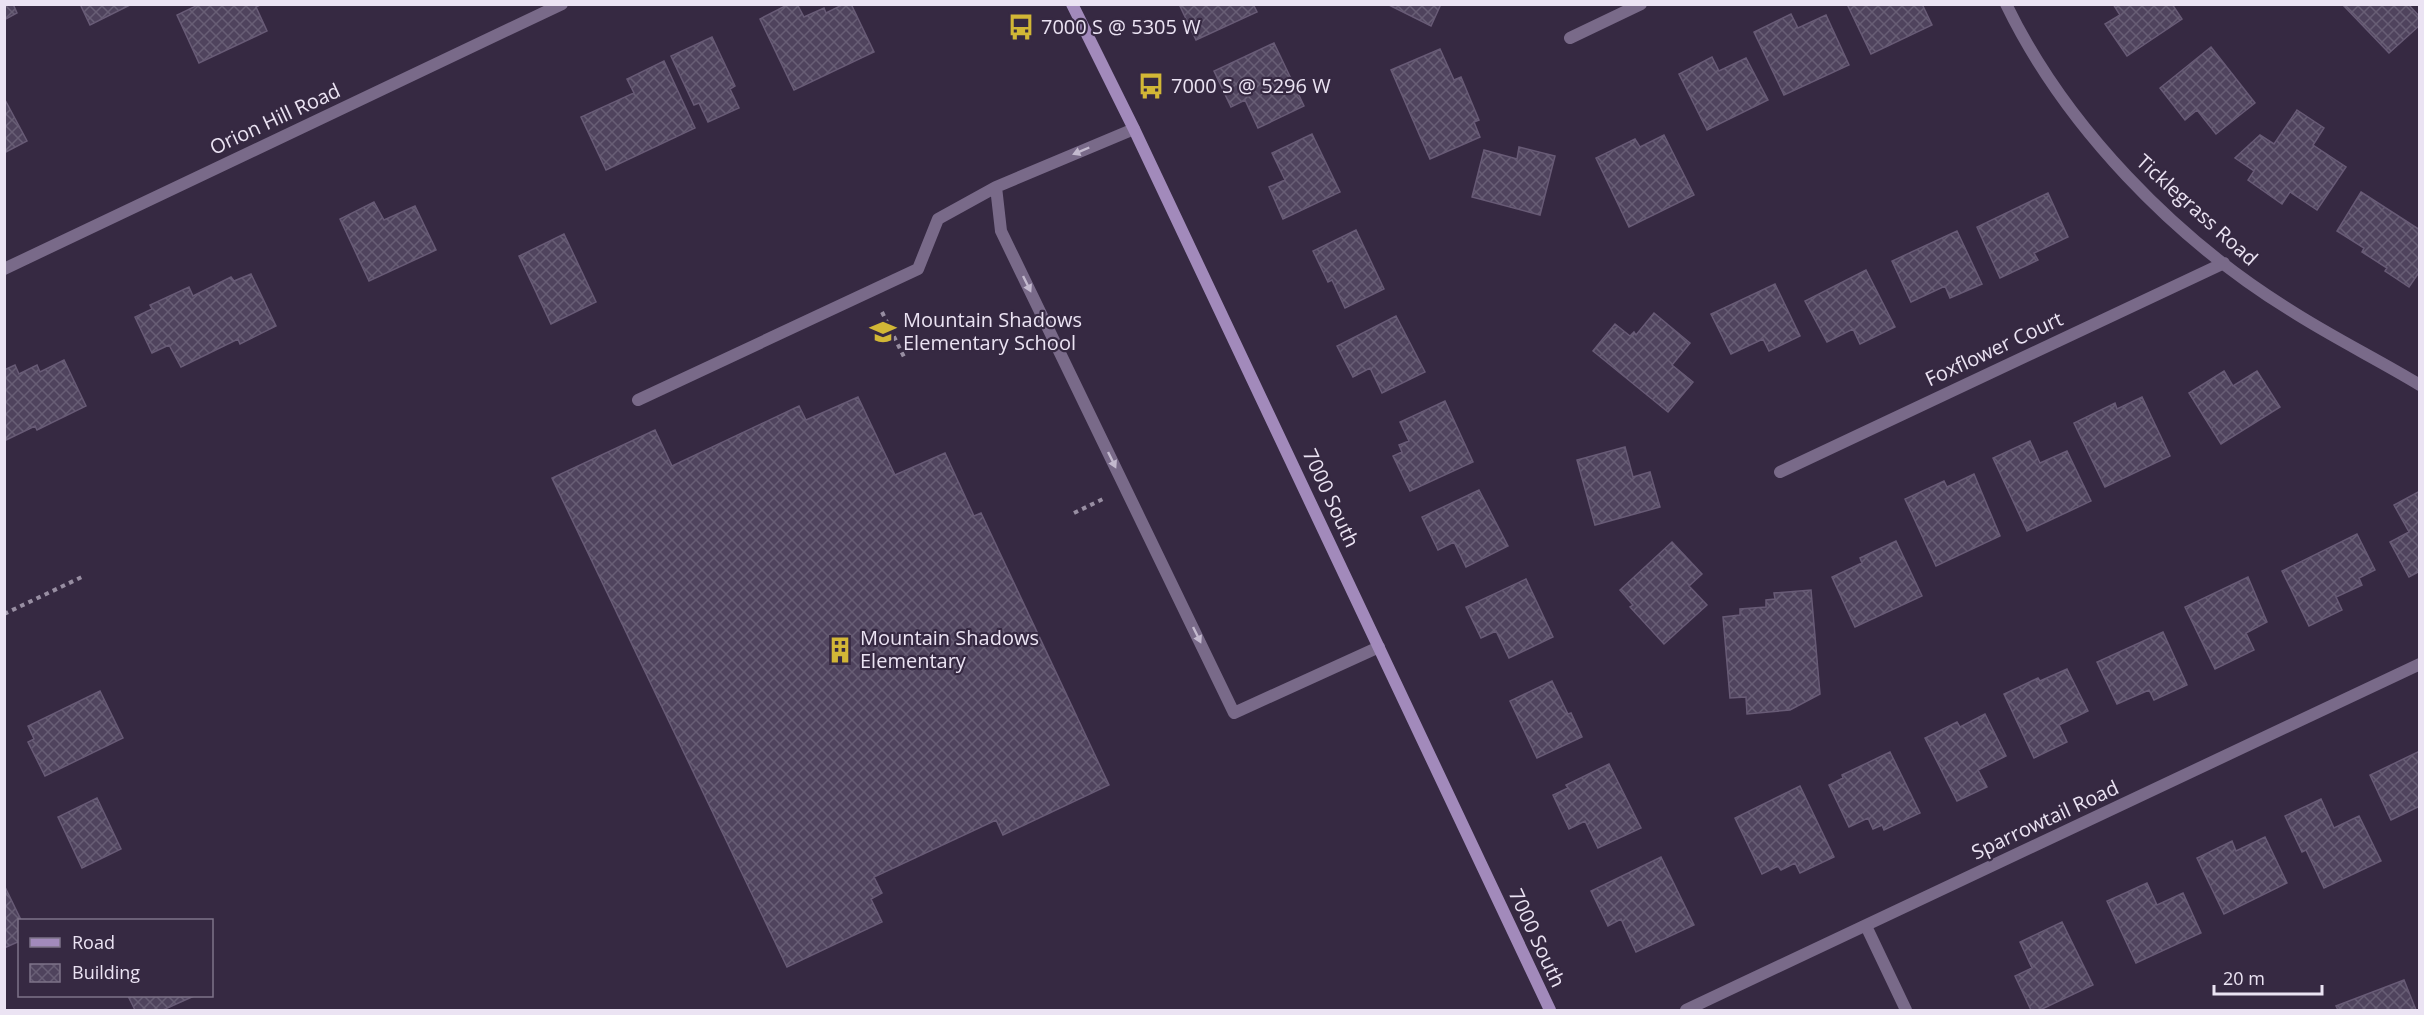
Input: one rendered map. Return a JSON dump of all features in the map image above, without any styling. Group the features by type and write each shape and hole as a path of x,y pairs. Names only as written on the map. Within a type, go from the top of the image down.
{"street":[{"name":"Orion Hill Road","path":"4,268 562,4"},
{"name":"7000 South","path":"1072,4 1134,129 1550,1011"},
{"path":"1570,38 1641,4"},
{"name":"Ticklegrass Road","path":"2006,4 2020,34 2070,110 2103,150 2181,228 2290,311 2420,385"},
{"path":"638,400 918,269 938,219 996,187 1134,129"},
{"path":"996,187 1001,231 1234,713 1379,646"},
{"name":"Foxflower Court","path":"1780,472 2224,263"},
{"name":"Sparrowtail Road","path":"1686,1011 2420,663"},
{"path":"1866,926 1906,1011"}],"path":[{"path":"871,291 904,357"},
{"path":"1074,513 1126,489"},
{"path":"4,614 84,576"}],"building":[{"path":"4,4 13,4 17,13 4,20"},
{"path":"80,4 130,4 130,5 90,25"},
{"path":"195,4 262,4 256,7 267,31 199,63 177,15 196,6"},
{"path":"789,4 797,4 804,17 824,8 826,13 844,4 851,4 874,52 794,90 760,19"},
{"path":"1179,4 1253,4 1257,12 1196,40"},
{"path":"1387,4 1441,4 1431,26"},
{"path":"1847,4 1922,4 1932,25 1871,54"},
{"path":"2113,4 2172,4 2182,19 2127,56 2105,24 2120,15"},
{"path":"2346,4 2408,4 2420,17 2420,25 2389,53 2344,6"},
{"path":"1791,14 1798,28 1826,15 1849,65 1784,95 1754,32"},
{"path":"712,37 735,86 730,89 739,108 708,122 699,103 694,105 671,56"},
{"path":"1274,43 1304,106 1258,128 1245,100 1231,107 1214,71"},
{"path":"2211,47 2255,103 2216,134 2197,110 2185,120 2160,88"},
{"path":"1440,49 1454,80 1461,77 1479,120 1474,122 1480,137 1430,159 1391,70"},
{"path":"1712,57 1719,71 1746,58 1768,100 1707,130 1679,74"},
{"path":"664,61 695,128 606,170 581,117 634,93 627,79"},
{"path":"4,98 27,141 4,153"},
{"path":"2297,110 2324,128 2313,145 2346,167 2317,210 2290,192 2282,204 2248,180 2254,171 2235,158 2260,135 2274,144"},
{"path":"1312,134 1340,192 1283,219 1269,187 1285,180 1272,153"},
{"path":"1664,135 1694,195 1629,227 1596,158 1635,139 1640,147"},
{"path":"1519,147 1555,156 1540,215 1472,197 1484,150 1517,159"},
{"path":"2361,192 2420,230 2420,271 2409,287 2385,271 2387,268 2362,252 2364,248 2337,231"},
{"path":"2048,193 2068,237 2034,253 2038,260 2000,278 1977,227"},
{"path":"374,202 384,220 415,206 436,250 369,281 340,219"},
{"path":"1356,230 1384,289 1345,308 1332,280 1328,282 1313,251"},
{"path":"1957,231 1982,284 1950,298 1945,286 1911,302 1892,261"},
{"path":"564,234 596,302 551,324 519,256"},
{"path":"1866,270 1895,327 1860,344 1853,329 1827,342 1805,301"},
{"path":"251,274 276,326 240,344 238,339 181,367 169,345 152,353 135,317 152,309 150,305 189,287 193,296 231,277 234,281"},
{"path":"1775,284 1800,336 1769,351 1763,339 1731,354 1711,314"},
{"path":"1654,313 1690,343 1672,365 1693,382 1668,412 1593,351 1615,324 1630,336 1634,332 1636,335"},
{"path":"1396,316 1425,372 1382,393 1370,368 1353,377 1337,346"},
{"path":"64,360 86,406 37,430 35,426 4,441 4,370 15,365 19,374 37,365 40,372"},
{"path":"2224,371 2233,386 2257,371 2280,407 2221,444 2189,393"},
{"name":"Mountain Shadows Elementary","path":"858,397 895,475 945,453 974,516 981,513 1109,785 1003,835 996,820 874,877 882,893 871,899 882,922 787,967 552,478 655,430 672,466 799,406 806,420"},
{"path":"2142,397 2170,456 2105,487 2074,423 2115,403 2117,409"},
{"path":"1445,401 1473,462 1410,491 1393,456 1402,452 1399,445 1409,441 1400,422"},
{"path":"2030,441 2040,463 2067,451 2091,501 2027,531 1993,458"},
{"path":"1625,447 1633,477 1650,472 1660,507 1595,525 1577,460"},
{"path":"1974,474 2000,536 1936,566 1905,499 1944,481 1947,487"},
{"path":"1479,490 1508,546 1466,567 1454,542 1438,550 1422,517"},
{"path":"2420,491 2420,571 2409,577 2390,542 2409,532 2394,505"},
{"path":"2357,534 2375,570 2359,578 2362,585 2336,597 2342,610 2309,626 2282,571"},
{"path":"1896,541 1922,596 1855,627 1832,577 1862,563 1860,558"},
{"path":"1672,542 1702,574 1689,586 1707,605 1664,644 1630,607 1633,605 1620,590"},
{"path":"2248,577 2267,622 2246,633 2254,650 2215,669 2185,607"},
{"path":"1526,579 1553,637 1509,658 1496,631 1481,638 1466,607"},
{"path":"1811,590 1820,694 1790,710 1747,714 1746,697 1730,698 1723,617 1740,615 1740,609 1766,607 1766,600 1775,599 1774,593"},
{"path":"2163,632 2187,685 2154,700 2149,690 2117,704 2097,662"},
{"path":"2067,669 2088,711 2059,725 2067,742 2034,758 2004,694 2038,678 2040,681"},
{"path":"1552,681 1582,737 1537,758 1510,701"},
{"path":"100,691 123,738 45,776 28,742 34,739 28,726"},
{"path":"1985,714 2006,756 1978,770 1987,787 1957,801 1925,738 1957,722 1960,727"},
{"path":"2420,751 2420,806 2391,820 2370,775"},
{"path":"1890,752 1920,813 1884,830 1882,825 1873,829 1868,818 1849,827 1829,785 1843,778 1842,775"},
{"path":"1609,764 1641,828 1598,848 1585,821 1569,829 1553,795 1568,788 1566,785"},
{"path":"1800,786 1834,857 1800,873 1795,863 1781,870 1778,866 1762,874 1735,818"},
{"path":"97,798 121,849 82,868 58,817"},
{"path":"2321,799 2334,828 2359,816 2381,861 2324,888 2306,850 2302,852 2285,816"},
{"path":"2265,837 2287,883 2224,914 2197,858 2232,841 2236,851"},
{"path":"1661,857 1694,925 1636,952 1621,919 1608,926 1591,891"},
{"path":"2147,883 2157,905 2183,893 2201,933 2136,963 2107,901"},
{"path":"4,885 21,919 18,919 18,942 4,948"},
{"path":"2062,922 2093,985 2040,1010 2031,1010 2015,976 2032,968 2020,942"},
{"path":"2404,980 2416,1010 2338,1010 2336,1006"},
{"path":"128,997 192,997 163,1010 135,1010"}],"place":[{"name":"7000 S @ 5305 W","path":"1021,27"},
{"name":"7000 S @ 5296 W","path":"1151,86"},
{"name":"Mountain Shadows Elementary School","path":"883,332"},
{"name":"Mountain Shadows Elementary","path":"840,650"}]}
